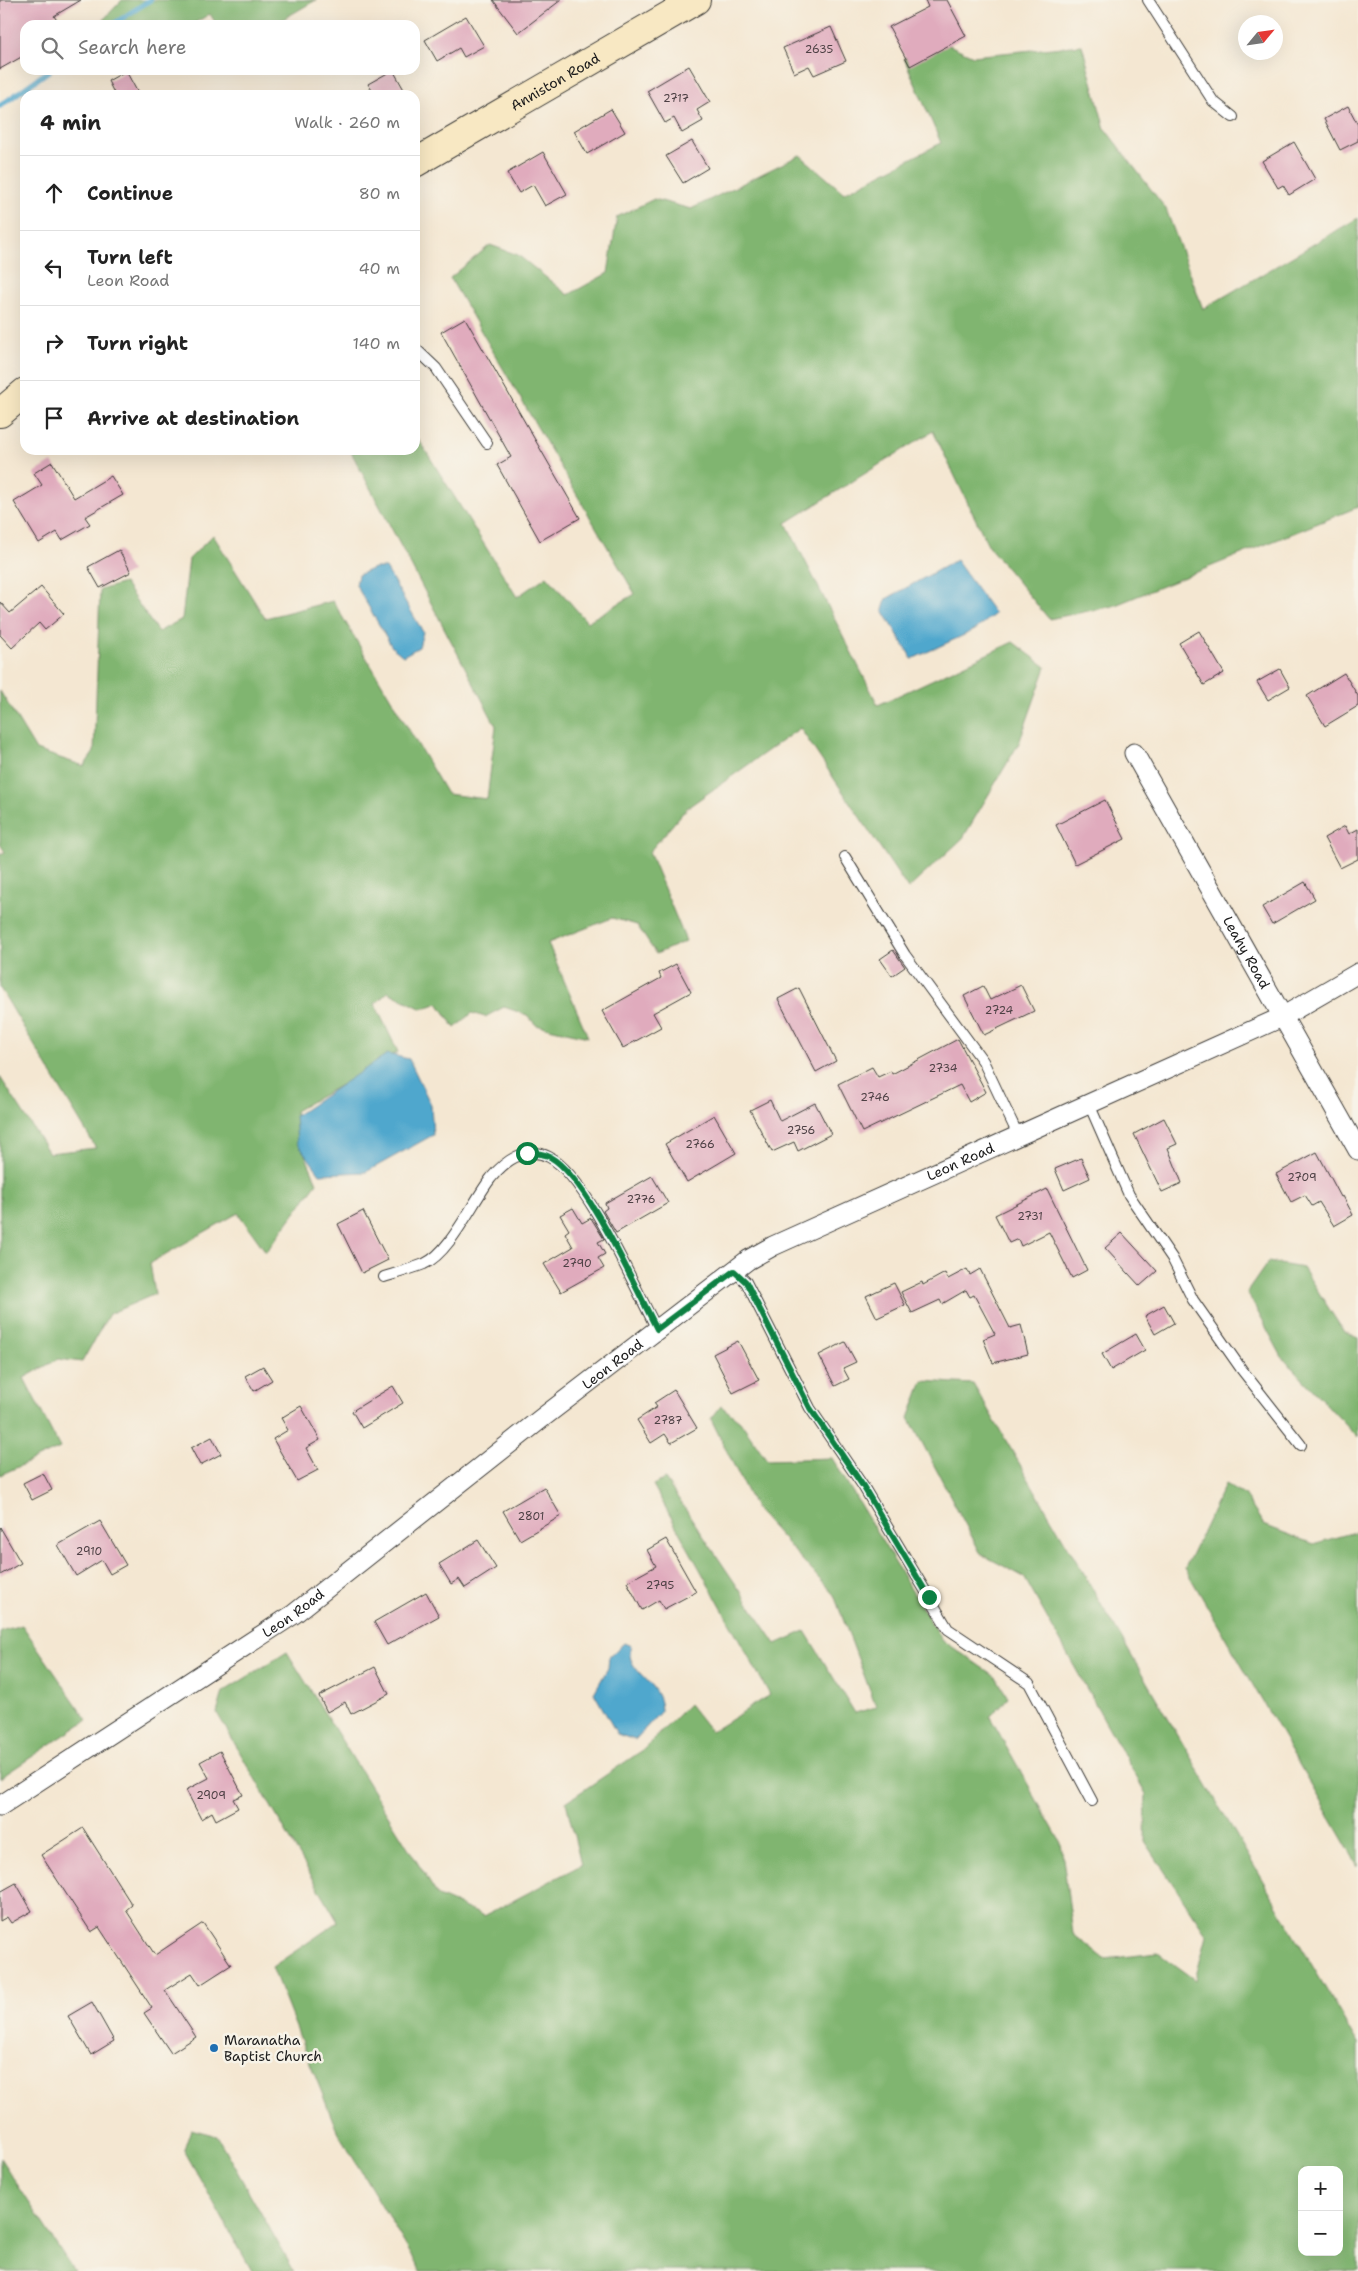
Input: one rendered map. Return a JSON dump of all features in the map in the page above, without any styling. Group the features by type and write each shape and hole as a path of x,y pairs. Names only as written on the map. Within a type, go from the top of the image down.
{"street":[{"name":"Anniston Road","path":"420,160 696,0"},
{"path":"0,413 20,396"},
{"name":"Leahy Road","path":"1134,753 1358,1150"},
{"name":"Leon Road","path":"0,1806 294,1614 657,1329 734,1271 772,1246 1282,1017 1358,973"}],"lane":[{"path":"1148,0 1213,101 1233,117"},
{"path":"420,353 436,368 487,444"},
{"path":"845,857 905,955 983,1061 1018,1135"},
{"path":"1089,1104 1129,1195 1172,1258 1193,1300 1242,1370 1301,1445"},
{"path":"384,1277 425,1264 439,1252 455,1233 490,1179 505,1162 518,1155 535,1153 551,1158 585,1193 657,1329"},
{"path":"734,1271 746,1282 810,1408 863,1486 948,1629 1029,1683 1092,1801"}],"green space":[{"path":"122,0 316,0 282,20 214,20 210,14 200,20 104,19"},
{"path":"947,44 973,56 1082,45 1105,129 1166,209 1203,309 1358,218 1358,507 1113,606 1049,619 989,547 933,431 786,523 878,705 1013,642 1046,667 1019,743 963,838 908,889 800,728 687,808 649,852 686,941 656,954 637,925 612,918 548,943 588,1037 536,1025 527,1015 504,1007 485,1017 472,1013 455,1028 438,1003 422,1009 388,992 375,1004 398,1052 295,1111 301,1145 317,1183 266,1252 238,1213 150,1263 155,1294 109,1314 82,1362 58,1359 24,1378 60,1448 0,1475 0,1077 49,1153 96,1148 0,988 0,854 5,852 0,844 0,691 36,750 84,766 94,752 100,590 124,583 158,632 182,619 189,559 213,535 265,618 333,601 447,794 487,799 496,726 353,455 420,455 420,442 517,597 547,576 587,622 635,594 450,278 490,245 518,255 568,295 608,273 617,217 654,199 691,209 800,155 844,193 941,143 904,58"},
{"path":"1268,1262 1303,1268 1344,1332 1358,1338 1358,1438 1282,1357 1247,1292"},
{"path":"923,1381 973,1384 1358,2044 1358,2271 421,2271 337,2131 272,1967 338,1922 217,1713 223,1692 287,1652 438,1896 484,1916 581,1865 566,1802 643,1750 689,1704 711,1732 770,1695 653,1485 665,1479 776,1644 805,1631 855,1713 876,1707 834,1595 755,1508 711,1419 721,1406 740,1421 767,1460 832,1458 941,1639 997,1678 1008,1698 990,1717 1061,1843 1073,1934 1104,1959 1158,1953 1195,1980 1207,1935 1145,1842 1146,1794 1024,1577 981,1554 909,1418"},
{"path":"1225,1484 1244,1495 1264,1525 1313,1544 1358,1531 1358,1866 1185,1568"},
{"path":"22,1625 87,1720 0,1778 0,1631"},
{"path":"191,2129 217,2136 294,2271 252,2271 184,2150"},
{"path":"0,2158 74,2271 0,2271"}],"water":[{"path":"956,560 995,614 975,630 912,659 883,610 886,599"},
{"path":"374,568 386,568 423,632 419,647 403,656 392,647 356,585 358,575"},
{"path":"387,1054 409,1059 431,1105 433,1135 366,1172 320,1174 297,1143 295,1116"},
{"path":"624,1643 631,1646 630,1655 632,1663 655,1691 661,1711 635,1740 617,1734 594,1693 608,1668 609,1657"}],"building":[{"path":"0,0 81,0 54,16 57,20 20,20 20,58 0,69"},
{"path":"493,0 561,0 518,33"},
{"path":"925,0 947,0 966,36 910,66 889,27 928,7"},
{"path":"466,16 484,46 464,57 459,48 437,61 425,40"},
{"path":"831,27 846,61 814,75 809,66 794,73 783,48"},
{"path":"689,66 710,102 697,110 703,121 682,133 674,118 665,123 647,91"},
{"path":"119,75 128,75 136,90 112,90 108,81"},
{"path":"384,75 396,75 404,90 372,90 368,84"},
{"path":"1348,106 1358,125 1358,141 1340,150 1324,119"},
{"path":"611,109 625,132 587,154 574,131"},
{"path":"692,141 708,168 683,183 666,156"},
{"path":"1294,142 1315,179 1289,195 1283,185 1278,188 1262,161"},
{"path":"543,152 567,194 545,206 533,185 519,193 507,173"},
{"path":"465,318 580,518 540,541 497,465 511,457 441,332"},
{"path":"52,462 74,498 111,476 123,495 85,517 90,524 62,540 57,532 39,543 14,502 42,485 34,473"},
{"path":"119,550 131,572 100,588 88,567"},
{"path":"41,587 64,614 45,630 39,623 12,648 0,635 0,602 10,613"},
{"path":"1199,631 1224,673 1204,685 1179,643"},
{"path":"1280,669 1290,687 1268,700 1257,682"},
{"path":"1344,673 1358,696 1358,706 1325,726 1307,696"},
{"path":"1105,800 1125,839 1075,864 1056,825"},
{"path":"1345,826 1349,834 1358,829 1358,859 1340,868 1324,838"},
{"path":"1305,882 1315,899 1272,924 1262,907"},
{"path":"893,950 905,967 892,976 880,959"},
{"path":"676,964 691,992 653,1013 661,1027 623,1048 602,1011 661,978 659,973"},
{"path":"1021,985 1034,1011 984,1035 964,996 983,986 990,1000"},
{"path":"799,988 836,1061 816,1072 778,999"},
{"path":"958,1039 986,1092 969,1102 960,1085 862,1132 838,1084 872,1067 878,1077 891,1071 892,1074"},
{"path":"770,1100 780,1121 815,1103 831,1134 798,1151 794,1142 772,1152 750,1110"},
{"path":"714,1115 736,1153 687,1182 665,1144"},
{"path":"1164,1118 1177,1144 1168,1148 1182,1183 1162,1192 1134,1134"},
{"path":"1317,1152 1353,1215 1334,1226 1319,1202 1312,1206 1305,1195 1291,1202 1276,1174"},
{"path":"1081,1158 1090,1178 1064,1190 1055,1169"},
{"path":"652,1176 668,1203 616,1233 603,1211 607,1208 605,1203"},
{"path":"1047,1189 1087,1270 1072,1278 1049,1232 1021,1246 1018,1239 1009,1243 995,1215"},
{"path":"573,1208 582,1223 591,1218 604,1239 598,1242 605,1254 598,1258 604,1268 561,1292 544,1264 573,1247 565,1233 569,1230 560,1215"},
{"path":"363,1211 388,1260 362,1273 338,1224"},
{"path":"1122,1233 1157,1271 1140,1286 1105,1248"},
{"path":"967,1269 970,1275 980,1269 1010,1328 1021,1325 1028,1354 993,1363 983,1339 995,1334 974,1295 970,1297 966,1290 942,1304 940,1300 912,1313 901,1292 922,1282 923,1285 945,1273 948,1279"},
{"path":"894,1283 905,1305 877,1318 866,1296"},
{"path":"1164,1305 1174,1323 1155,1334 1145,1316"},
{"path":"1136,1334 1145,1350 1111,1370 1102,1354"},
{"path":"738,1341 759,1380 733,1393 713,1354"},
{"path":"845,1342 856,1362 843,1368 849,1379 835,1386 819,1355"},
{"path":"263,1366 272,1380 254,1391 245,1376"},
{"path":"393,1386 403,1403 362,1428 352,1411"},
{"path":"674,1390 697,1428 671,1443 665,1434 651,1443 637,1420 657,1407 654,1403"},
{"path":"301,1406 320,1440 306,1448 318,1470 297,1481 273,1439 288,1430 281,1418"},
{"path":"212,1437 221,1454 200,1465 191,1448"},
{"path":"43,1473 52,1490 32,1500 23,1483"},
{"path":"544,1487 561,1516 520,1540 503,1511"},
{"path":"100,1521 126,1565 110,1574 102,1560 76,1576 58,1545"},
{"path":"0,1527 21,1563 0,1575"},
{"path":"666,1539 696,1592 664,1609 659,1600 642,1610 627,1582 656,1566 647,1550"},
{"path":"478,1540 496,1568 465,1588 459,1579 451,1584 439,1564"},
{"path":"426,1592 439,1616 387,1645 374,1622"},
{"path":"375,1667 389,1694 351,1714 345,1702 327,1712 319,1696"},
{"path":"220,1751 243,1795 233,1799 238,1808 216,1820 212,1812 201,1819 186,1790 209,1778 200,1762"},
{"path":"83,1828 132,1905 126,1910 155,1955 203,1923 231,1965 200,1985 192,1973 165,1990 196,2037 171,2053 144,2013 152,2008 99,1927 91,1932 41,1855"},
{"path":"16,1883 32,1911 11,1923 7,1917 0,1921 0,1892"},
{"path":"92,2002 114,2041 91,2055 68,2016"}],"waterway":[{"path":"120,20 150,0"},
{"path":"22,90 43,75"},
{"path":"0,106 20,92"}],"place":[{"name":"Maranatha Baptist Church","path":"214,2048"}],"route":[{"path":"527,1153 543,1154 551,1158 585,1193 657,1329 734,1271 746,1282 810,1408 863,1486 929,1597"}]}
